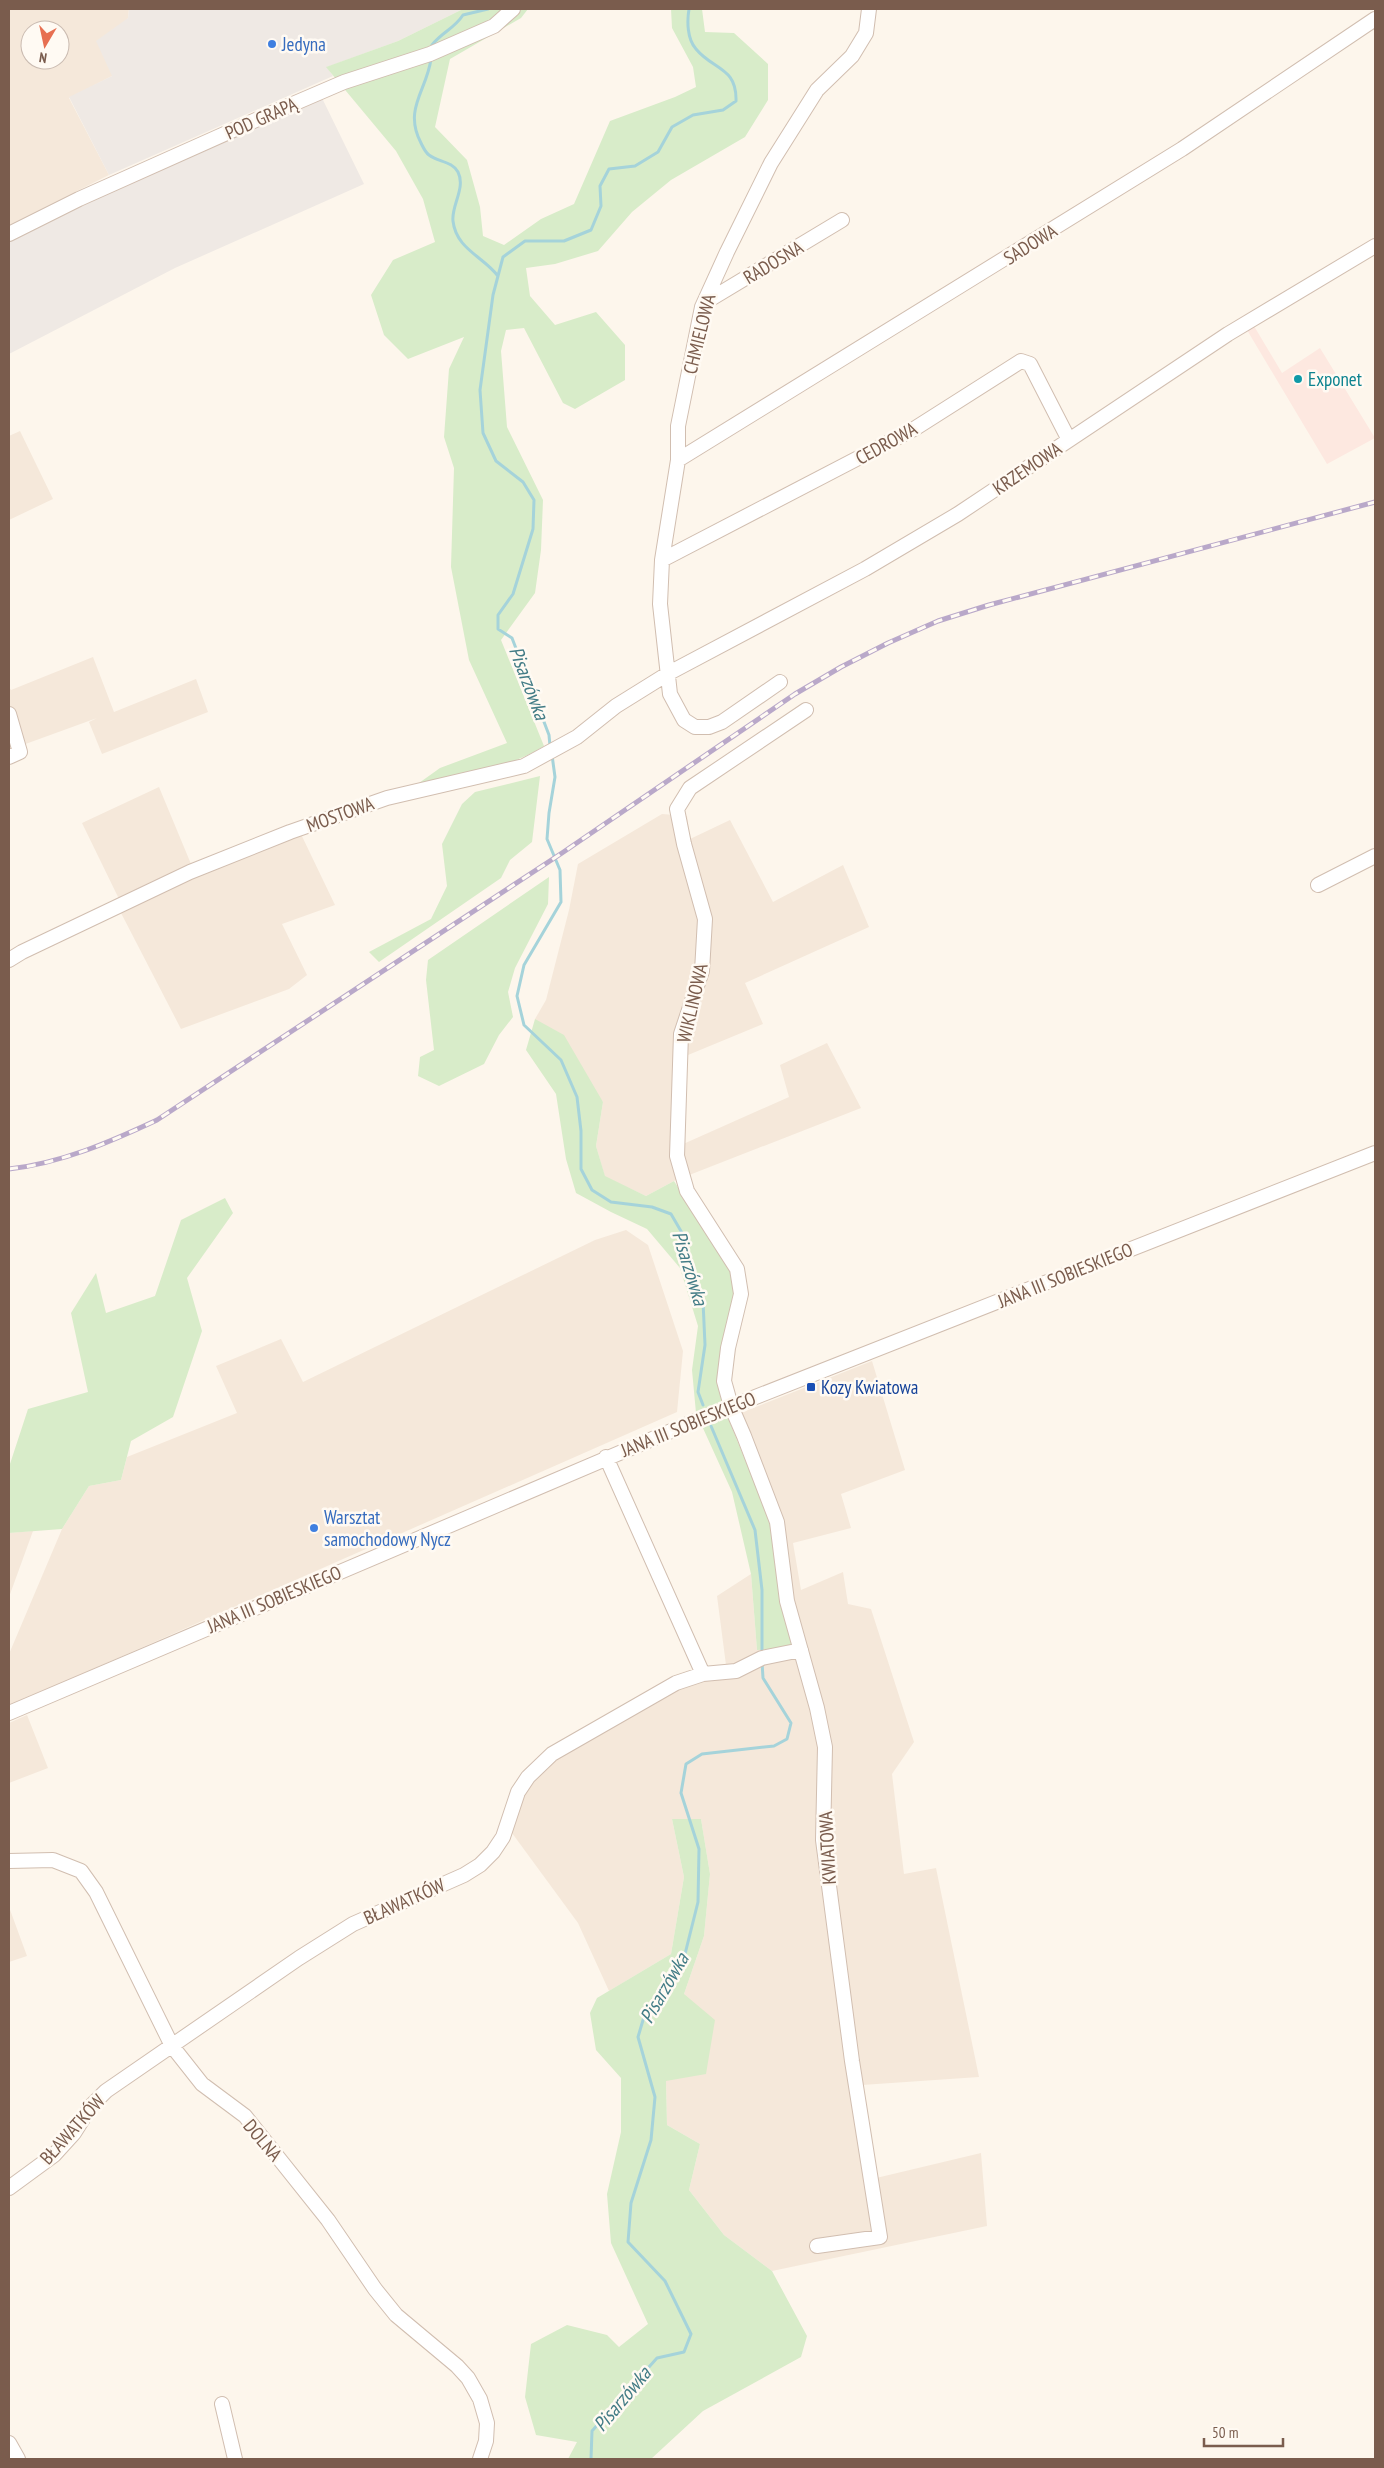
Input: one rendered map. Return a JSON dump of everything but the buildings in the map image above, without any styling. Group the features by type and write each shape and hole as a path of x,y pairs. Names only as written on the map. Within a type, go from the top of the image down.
{"street":[{"name":"POD GRAPĄ","path":"9,234 79,199 344,82 430,54 494,26 514,9"},
{"name":"CHMIELOWA","path":"669,673 660,604 662,560 678,460 678,426 704,303 771,163 818,90 852,56 866,33 869,9"},
{"name":"SADOWA","path":"678,460 1182,149 1375,19"},
{"name":"RADOSNA","path":"704,303 842,220"},
{"name":"KRZEMOWA","path":"669,673 865,569 958,514 1228,334 1375,246"},
{"name":"CEDROWA","path":"662,560 914,429 1021,361 1030,364 1069,440"},
{"path":"669,673 670,694 684,720 695,727 709,727 722,722 780,682"},
{"name":"MOSTOWA","path":"9,960 22,952 190,872 290,832 387,798 524,766 577,736 616,706 669,673"},
{"name":"WIKLINOWA","path":"731,1406 724,1381 728,1348 741,1294 737,1269 687,1191 678,1156 681,1034 702,971 705,919 684,844 677,809 690,788 806,710"},
{"path":"9,714 20,752 9,757"},
{"path":"1318,886 1375,856"},
{"name":"JANA III SOBIESKIEGO","path":"9,1713 606,1457 1375,1153"},
{"name":"KWIATOWA","path":"731,1406 777,1522 787,1601 825,1747 823,1840 852,2061 880,2236 817,2246"},
{"path":"606,1457 704,1674"},
{"name":"BŁAWATKÓW","path":"9,2188 54,2154 74,2133 91,2106 106,2091 299,1958 353,1924 464,1875 480,1865 503,1837 518,1792 528,1777 552,1754 648,1697 676,1683 704,1674 736,1671 762,1658 801,1650"},
{"name":"DOLNA","path":"9,1861 53,1860 81,1871 96,1892 172,2046 202,2084 245,2116 328,2220 375,2289 394,2312 457,2366 468,2378 480,2399 487,2423 486,2441 480,2459"},
{"path":"222,2404 235,2459"},
{"path":"9,2443 18,2459"}],"shaded area":[{"path":"9,9 129,9 112,76 69,98 109,175 9,225"},
{"path":"129,9 463,9 398,41 327,67 333,76 109,175 69,97 112,76 96,41 128,18"},
{"path":"321,96 364,184 175,268 9,354 9,237"},
{"name":"Exponet","path":"1254,326 1282,373 1320,348 1375,438 1327,464 1247,330"},
{"path":"20,431 53,499 9,520 9,436"},
{"path":"93,657 114,712 196,679 208,712 102,754 89,722 97,718 9,750 9,687 11,690"},
{"path":"159,787 196,876 299,830 335,905 282,924 307,975 289,989 181,1029 121,913 119,899 82,823"},
{"path":"662,814 687,816 690,839 730,820 773,902 843,865 869,927 745,983 763,1024 688,1055 681,1145 789,1097 780,1065 827,1043 861,1108 674,1181 646,1196 605,1177 596,1146 603,1102 535,1019 546,1000 569,910 578,864"},
{"path":"626,1230 648,1245 683,1351 677,1412 9,1706 9,1654 62,1529 89,1486 121,1480 127,1457 237,1413 216,1366 281,1339 303,1382 595,1240"},
{"path":"872,1361 905,1470 841,1494 851,1528 793,1543 801,1590 843,1572 848,1604 871,1609 914,1742 892,1774 904,1874 936,1868 979,2077 862,2085 872,2179 981,2153 987,2226 772,2271 724,2235 689,2190 700,2144 667,2125 666,2081 684,1994 704,1936 710,1874 701,1819 672,1819 684,1877 671,1954 609,1991 578,1923 512,1833 518,1787 540,1764 655,1694 726,1665 717,1596 751,1574 757,1650 771,1523 728,1418"},
{"path":"33,1531 9,1597 9,1533"},
{"path":"27,1715 48,1768 9,1783 9,1723"},
{"path":"9,1907 27,1956 9,1962"}],"green space":[{"path":"463,9 528,9 521,18 450,59 435,127 467,160 480,207 483,236 504,245 541,219 574,204 610,121 675,97 696,87 693,67 672,28 671,9 702,9 705,32 734,33 768,64 768,100 745,137 671,180 632,212 598,251 555,264 526,268 530,296 555,325 596,312 625,345 625,380 575,409 563,403 524,328 506,330 501,351 507,427 543,500 541,550 535,593 501,640 544,746 500,766 419,783 440,768 507,743 469,660 451,567 454,468 444,437 449,369 464,337 408,359 384,335 371,295 393,260 435,242 423,199 396,151 326,67 398,41"},
{"path":"540,776 532,842 510,860 501,878 379,962 369,952 431,919 447,886 442,844 462,804 475,792"},
{"path":"549,877 548,904 515,968 508,992 513,1017 499,1035 484,1064 439,1086 418,1076 420,1057 434,1050 426,980 428,960"},
{"path":"535,1019 564,1035 603,1102 596,1146 605,1176 646,1196 674,1181 731,1270 734,1297 723,1403 696,1413 692,1370 698,1326 680,1268 647,1229 576,1193 566,1159 556,1094 526,1050"},
{"path":"225,1198 233,1213 187,1278 202,1331 173,1417 131,1441 121,1480 89,1486 62,1529 9,1533 9,1467 28,1409 88,1392 71,1313 96,1273 106,1313 155,1296 181,1220"},
{"path":"728,1418 771,1523 793,1647 757,1650 751,1574 732,1492 702,1426"},
{"path":"672,1819 701,1819 710,1874 704,1936 684,1994 715,2020 706,2074 666,2081 667,2125 700,2144 689,2190 724,2235 772,2271 807,2336 801,2357 703,2411 651,2459 568,2459 577,2442 536,2435 525,2397 531,2344 567,2325 607,2335 619,2347 648,2324 611,2243 607,2194 621,2132 621,2078 596,2050 590,2013 597,1998 671,1954 684,1877"}],"waterway":[{"path":"432,45 456,24 463,15 488,9"},
{"name":"Pisarzówka","path":"550,746 549,735 512,638 498,629 498,615 513,594 533,529 534,500 523,482 496,461 483,433 480,390 493,295 503,257 525,241 564,241 591,230 601,206 600,186 609,169 635,166 658,152 672,127 693,115 723,110 736,101 733,81 693,45 688,30 689,9"},
{"path":"431,59 415,110 416,131 428,154 449,164 458,172 460,184 453,215 455,231 465,246 498,276"},
{"name":"Pisarzówka","path":"552,755 555,777 547,839 560,870 561,902 524,965 517,996 524,1025 561,1060 577,1097 581,1131 581,1169 592,1190 611,1202 652,1207 671,1214 685,1238 688,1267 703,1301 705,1345 698,1392 703,1405"},
{"name":"Pisarzówka","path":"711,1426 755,1530 762,1590 762,1654"},
{"name":"Pisarzówka","path":"591,2459 592,2431 657,2358 684,2352 691,2334 665,2281 628,2242 631,2203 651,2140 655,2097 638,2037 646,2010 683,1962 698,1902 699,1849 681,1793 686,1764 702,1754 774,1746 787,1739 791,1723 763,1678 762,1662"}],"railway":[{"path":"9,1169 67,1157 103,1144 157,1120 562,853 795,694 841,667 888,643 938,621 989,605 1375,502"}],"place":[{"name":"Jedyna","path":"272,44"},
{"name":"Exponet","path":"1298,379"},
{"name":"Kozy Kwiatowa","path":"811,1387"},
{"name":"Warsztat samochodowy Nycz","path":"314,1528"}]}
